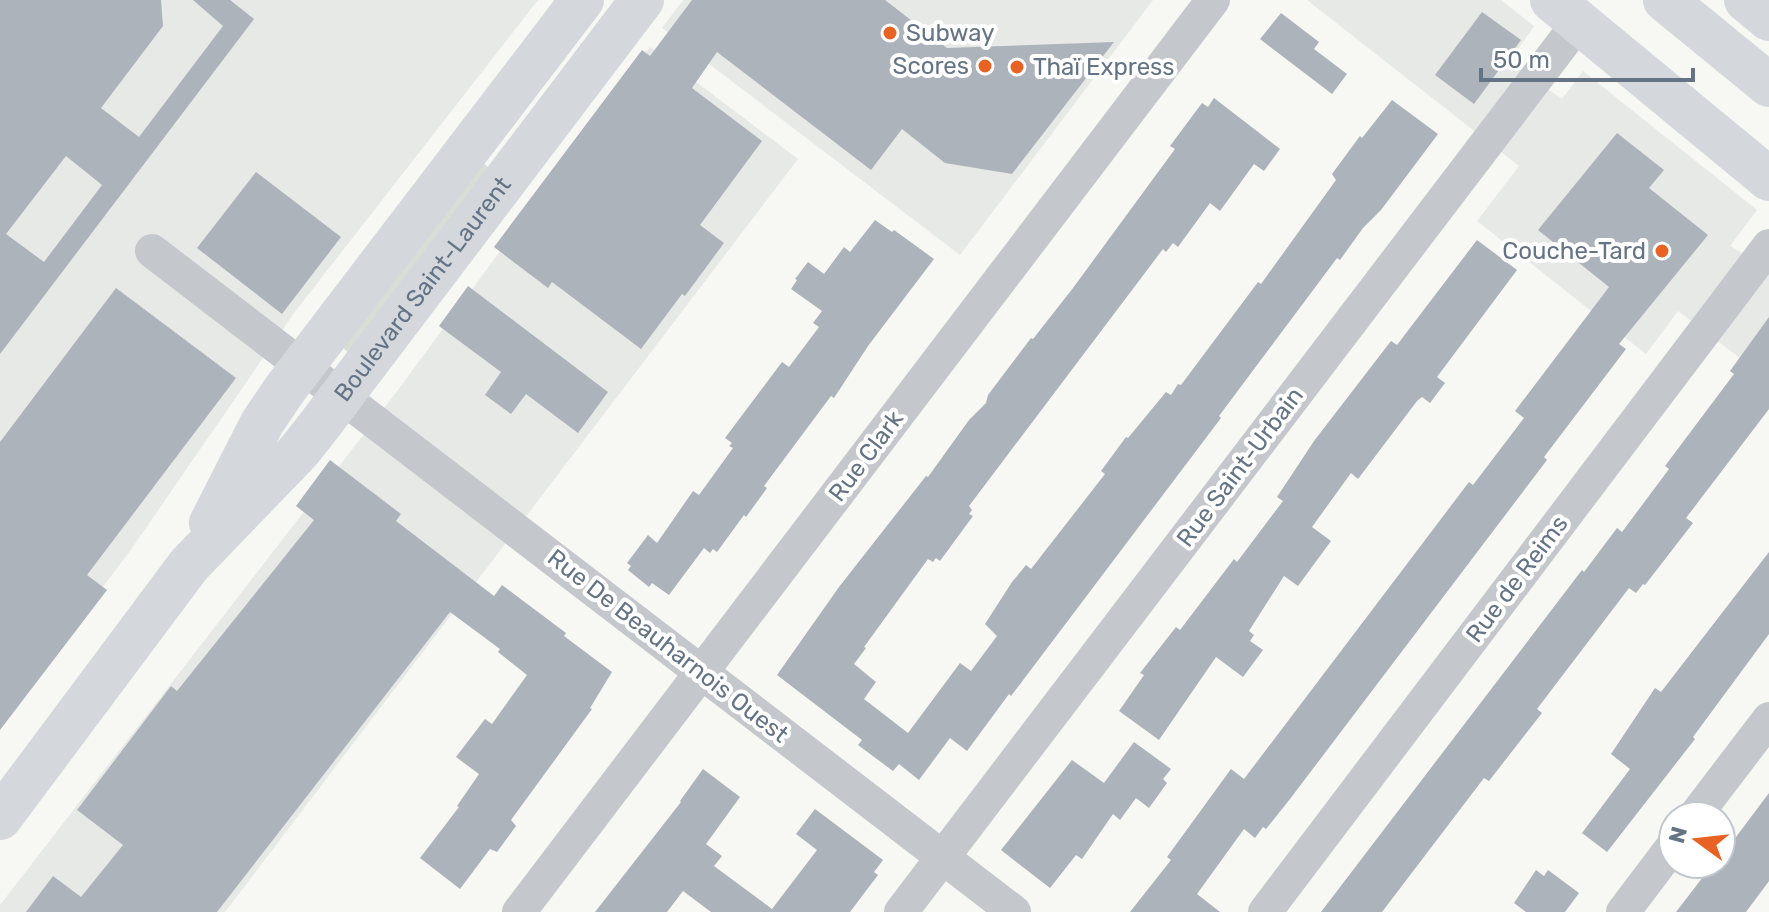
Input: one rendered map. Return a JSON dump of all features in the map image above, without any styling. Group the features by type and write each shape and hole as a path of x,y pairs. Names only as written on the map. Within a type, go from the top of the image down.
{"main road":[{"name":"Boulevard Saint-Laurent","path":"0,818 189,565 299,451 323,380 582,0"},
{"name":"Boulevard Saint-Laurent","path":"323,380 642,0"},
{"path":"1665,0 1769,85"},
{"path":"1746,0 1769,19"},
{"path":"1566,11 1769,179"}],"street":[{"name":"Rue Clark","path":"519,912 1213,0"},
{"name":"Rue Saint-Urbain","path":"901,912 1566,11"},
{"name":"Rue de Reims","path":"1265,912 1769,246"},
{"name":"Rue De Beauharnois Ouest","path":"152,251 1014,912"},
{"path":"1707,800 1769,719"},
{"path":"1623,912 1657,867"}],"shaded area":[{"path":"0,0 538,0 294,313 130,551 0,723"},
{"path":"683,0 1153,0 960,255 662,28"},
{"path":"1307,0 1501,0 1534,26 1509,62 1562,99 1583,71 1757,210 1730,246 1769,268 1769,380 1678,311 1646,354 1477,221 1519,166"},
{"path":"650,47 798,159 225,912 0,912 0,905 398,390"},
{"path":"483,163 488,167 348,352 343,348"}],"building":[{"path":"0,0 161,0 163,26 101,108 139,137 223,26 193,0 230,0 254,19 0,354","holes":["66,156 102,185 44,262 6,234"]},
{"path":"692,0 885,0 947,48 1114,42 1012,174 945,163 902,129 871,170 717,52 692,88 762,141 700,225 724,243 641,349 552,282 548,288 494,247 642,50 650,56"},
{"path":"1482,12 1521,40 1474,104 1435,75"},
{"path":"1281,13 1319,42 1314,49 1347,74 1332,94 1260,39"},
{"path":"1214,98 1280,149 1264,171 1254,164 1220,211 1210,203 1178,247 1173,243 1166,252 1163,249 969,506 972,510 969,514 973,516 940,561 928,559 864,647 854,664 876,682 864,699 908,733 960,663 971,671 997,636 985,624 1012,582 1026,565 1031,569 1105,474 1101,471 1126,437 1166,392 1171,395 1178,384 1181,385 1258,282 1261,284 1336,180 1332,174 1360,136 1362,138 1392,100 1438,134 1381,210 1363,228 1340,260 1337,258 1219,416 1221,418 967,751 950,738 919,780 899,764 893,771 858,745 862,740 777,675 839,587 1073,288 1175,149 1170,146 1202,103 1208,107"},
{"path":"1617,133 1664,170 1649,188 1708,235 1619,344 1626,349 1544,457 1547,460 1290,799 1255,838 1244,829 1197,894 1220,912 1130,912 1171,860 1167,857 1231,769 1244,779 1469,482 1473,485 1524,418 1515,411 1609,287 1538,230"},
{"path":"256,172 341,237 282,314 197,248"},
{"path":"875,220 934,259 868,346 834,398 831,396 764,486 767,488 746,517 744,515 717,552 713,549 710,553 704,548 669,595 652,583 649,587 628,570 631,566 627,563 648,535 657,543 693,491 699,495 733,448 725,438 782,362 789,367 819,327 813,323 822,311 791,289 795,279 808,262 824,274 844,247 850,252"},
{"path":"1477,240 1517,270 1437,377 1445,383 1430,403 1422,397 1417,401 1358,479 1351,473 1312,527 1331,541 1298,586 1284,576 1249,631 1254,635 1250,641 1263,650 1243,677 1216,657 1159,740 1119,711 1144,675 1140,673 1176,627 1180,630 1234,559 1237,562 1283,501 1277,497 1314,441 1391,341 1397,345"},
{"path":"468,286 608,392 578,433 526,394 511,414 485,395 501,372 439,326"},
{"path":"116,288 236,378 87,575 107,590 0,730 0,442"},
{"path":"1769,317 1769,409 1686,518 1693,523 1645,585 1636,593 1629,588 1537,709 1542,713 1489,781 1484,778 1382,912 1321,912 1582,570 1584,572 1617,528 1622,532 1669,469 1665,466 1734,374 1730,371"},
{"path":"330,460 401,514 396,521 494,596 502,585 612,672 592,709 511,820 516,826 497,852 490,849 460,889 420,858 459,807 479,774 456,757 485,719 492,724 527,675 498,652 500,649 450,612 217,912 26,912 53,876 81,897 123,845 77,810 171,686 177,691 314,520 296,506"},
{"path":"1769,552 1769,634 1693,737 1695,739 1607,852 1582,833 1630,769 1611,754 1655,688 1661,692"},
{"path":"1134,742 1171,769 1163,779 1167,783 1149,808 1136,798 1120,820 1113,814 1082,859 1076,855 1050,888 1001,850 1072,760 1104,783"},
{"path":"703,769 740,797 706,844 722,856 714,866 772,909 817,850 796,834 815,809 883,860 874,872 878,875 850,912 711,912 683,891 667,912 595,912"},
{"path":"1769,793 1769,881 1746,912 1676,912 1701,880 1737,880 1737,836"},
{"path":"1536,870 1544,876 1548,870 1579,893 1565,912 1526,912 1514,903"}],"place":[{"name":"Subway","path":"890,33"},
{"name":"Scores","path":"985,66"},
{"name":"Thaï Express","path":"1017,67"},
{"name":"Couche-Tard","path":"1662,251"}]}
